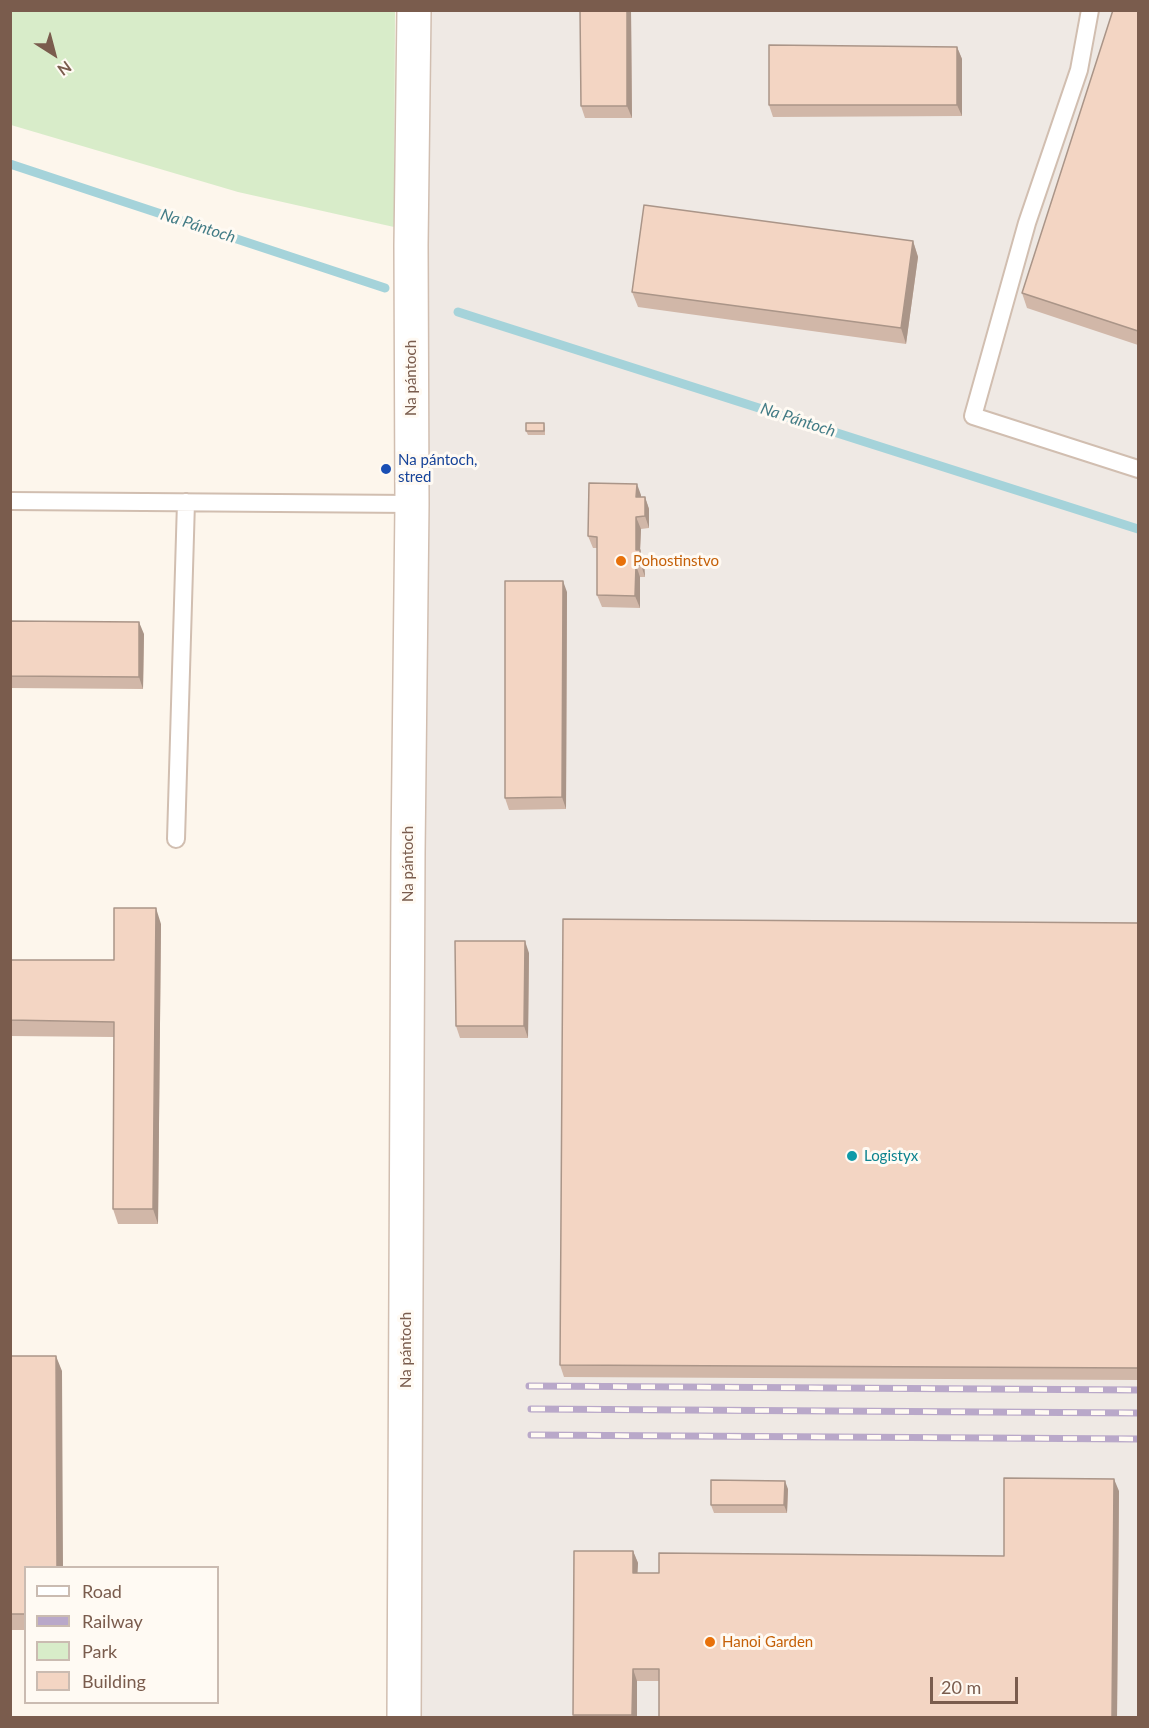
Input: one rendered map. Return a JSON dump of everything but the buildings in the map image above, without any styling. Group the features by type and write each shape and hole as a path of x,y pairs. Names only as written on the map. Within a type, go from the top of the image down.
{"street":[{"name":"Na pántoch","path":"405,1718 414,10"}],"lane":[{"path":"1090,10 1078,70 1027,223 973,416 1138,469"},
{"path":"10,501 412,504"},
{"path":"176,839 186,502"}],"shaded area":[{"path":"415,11 1138,11 1138,1717 405,1718"}],"green space":[{"path":"10,11 395,11 394,227 238,192 11,125"}],"waterway":[{"name":"Na Pántoch","path":"10,164 385,288"},
{"name":"Na Pántoch","path":"458,312 1138,529"}],"railway":[{"path":"529,1386 1138,1390"},
{"path":"531,1409 1138,1413"},
{"path":"531,1435 1138,1439"}],"place":[{"name":"Na pántoch, stred","path":"386,469"},
{"name":"Pohostinstvo","path":"621,561"},
{"name":"Logistyx","path":"852,1156"},
{"name":"Hanoi Garden","path":"710,1642"}]}
